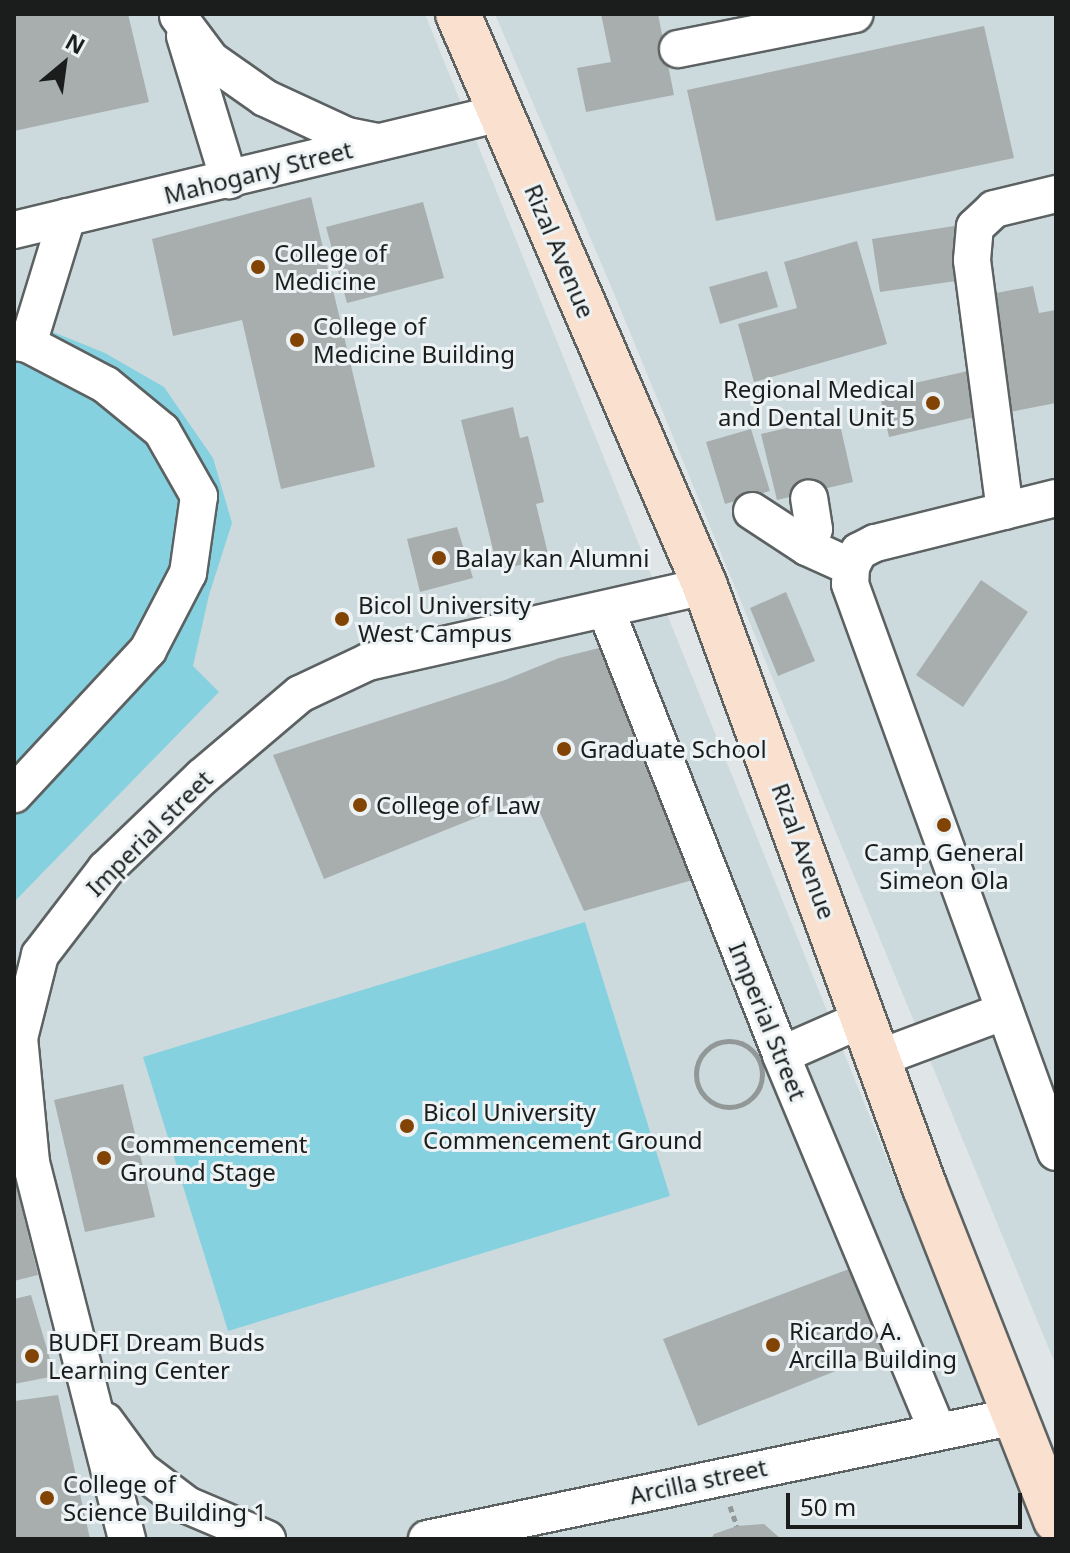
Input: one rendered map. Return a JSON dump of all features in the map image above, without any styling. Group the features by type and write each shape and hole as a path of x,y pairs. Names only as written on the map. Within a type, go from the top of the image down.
{"main road":[{"name":"Rizal Avenue","path":"458,14 705,586 925,1188 1056,1520"}],"street":[{"path":"678,49 855,14"},
{"path":"178,15 211,60 265,98 347,136 379,142"},
{"path":"178,15 229,180"},
{"name":"Mahogany Street","path":"14,230 501,113"},
{"path":"1005,511 972,260 975,227 994,209 1056,194"},
{"path":"14,794 148,650 188,573 199,496 162,431 106,385 21,343 67,217"},
{"path":"807,547 814,529 809,498"},
{"path":"1056,498 875,543 859,551 851,567 850,584 1056,1152"},
{"path":"752,511 807,547 851,567"},
{"name":"Imperial street","path":"127,1539 31,1162 19,1017 40,955 106,869 202,777 300,694 368,662 705,586"},
{"name":"Imperial Street","path":"606,610 781,1055 937,1430"},
{"path":"781,1055 1005,1011"},
{"name":"Imperial street","path":"93,1405 141,1470 152,1479 187,1505 267,1539"},
{"name":"Arcilla street","path":"427,1539 937,1430 1016,1416"}],"path":[{"path":"717,1043 742,1044 753,1051 760,1063 762,1081 758,1091 738,1106 724,1107 710,1101 696,1081 700,1058 717,1043"}],"shaded area":[{"name":"Bicol University West Campus","path":"14,14 425,14 913,1224 1044,1539 14,1539"},
{"name":"Camp General Simeon Ola","path":"495,14 1056,14 1056,1366 610,284"},
{"path":"14,326 48,330 105,353 164,387 213,458 232,523 209,595 193,666 219,692 14,902"},
{"name":"Bicol University Commencement Ground","path":"585,922 670,1196 228,1331 143,1057"}],"building":[{"path":"14,14 128,14 149,102 14,131"},
{"path":"601,14 658,14 674,95 586,112 577,68 611,62"},
{"path":"984,26 1014,158 716,221 687,90"},
{"name":"College of Medicine Building","path":"311,197 375,467 281,489 242,320 173,336 152,239"},
{"path":"423,202 444,278 347,303 326,227"},
{"path":"954,226 963,280 880,292 872,239"},
{"path":"857,241 887,344 754,382 738,324 797,308 784,262"},
{"path":"767,271 778,307 720,324 709,287"},
{"path":"1033,286 1039,313 1056,310 1056,403 1010,412 986,295"},
{"path":"968,371 979,416 889,437 879,391"},
{"path":"513,407 520,438 528,436 544,502 536,504 549,558 498,570 461,420"},
{"path":"838,416 853,482 777,500 761,434"},
{"path":"751,429 770,491 725,504 706,442"},
{"name":"Balay kan Alumni","path":"457,527 473,578 420,592 407,539"},
{"path":"981,580 1028,612 963,707 916,675"},
{"path":"786,592 815,661 778,676 750,608"},
{"path":"603,647 703,877 584,911 532,795 324,879 273,755 505,680 559,658"},
{"name":"Commencement Ground Stage","path":"123,1084 155,1217 85,1232 54,1100"},
{"path":"14,1177 38,1275 14,1281"},
{"name":"Ricardo A. Arcilla Building","path":"849,1269 883,1352 698,1426 663,1339"},
{"name":"BUDFI Dream Buds Learning Center","path":"31,1295 55,1376 14,1384 14,1299"},
{"name":"College of Science Building 1","path":"58,1395 90,1539 14,1539 14,1401"},
{"path":"764,1524 781,1539 711,1539 714,1534 737,1526"}],"place":[{"name":"College of Medicine","path":"258,267"},
{"name":"College of Medicine Building","path":"297,340"},
{"name":"Regional Medical and Dental Unit 5","path":"933,403"},
{"name":"Balay kan Alumni","path":"439,558"},
{"name":"Bicol University West Campus","path":"342,619"},
{"name":"Graduate School","path":"564,749"},
{"name":"College of Law","path":"360,805"},
{"name":"Camp General Simeon Ola","path":"944,825"},
{"name":"Bicol University Commencement Ground","path":"407,1126"},
{"name":"Commencement Ground Stage","path":"104,1158"},
{"name":"Ricardo A. Arcilla Building","path":"773,1345"},
{"name":"BUDFI Dream Buds Learning Center","path":"32,1356"},
{"name":"College of Science Building 1","path":"47,1498"}]}
